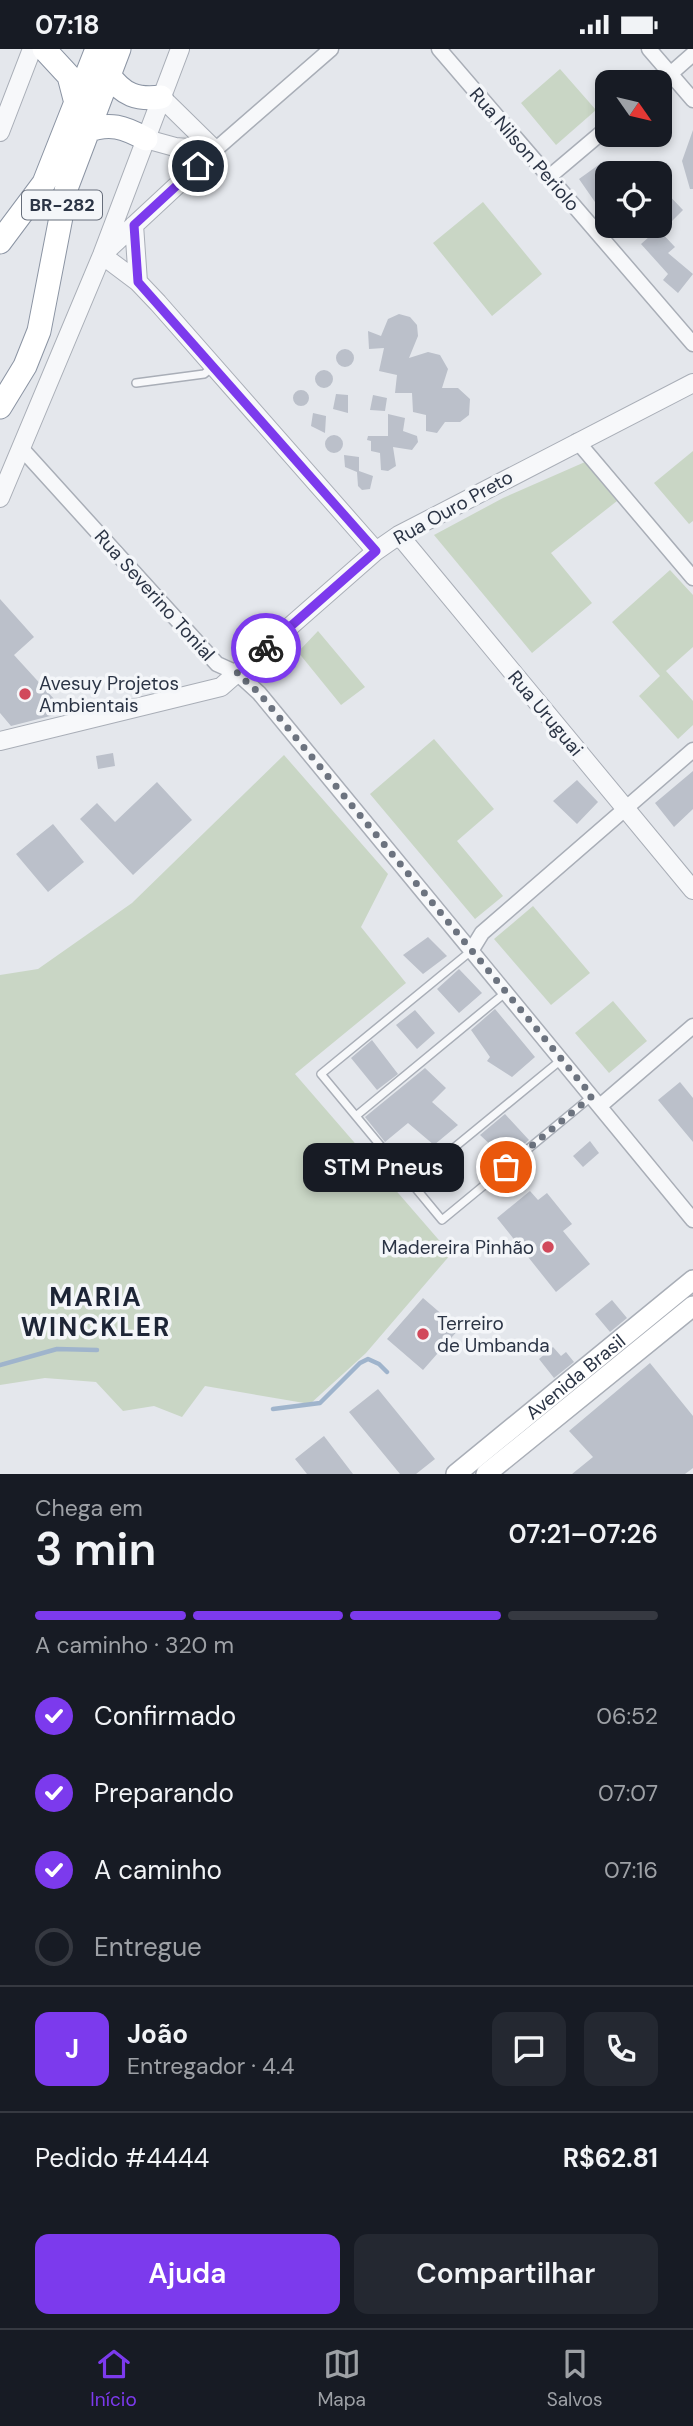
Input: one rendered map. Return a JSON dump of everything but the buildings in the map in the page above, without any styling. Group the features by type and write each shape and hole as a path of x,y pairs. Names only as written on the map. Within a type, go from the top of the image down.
{"highway":[{"path":"44,49 69,76 75,103"},
{"name":"BR-282","path":"0,242 44,183 97,49"},
{"name":"BR-282","path":"0,407 24,366 39,331 59,218 86,131 120,49"},
{"path":"109,75 118,87 130,96 145,99 161,97"},
{"path":"86,131 101,125 116,125 146,139"},
{"path":"0,371 24,366"}],"main road":[{"name":"Avenida Brasil","path":"486,1474 567,1395 693,1280"},
{"name":"Avenida Brasil","path":"456,1474 693,1306"}],"street":[{"path":"0,132 32,49"},
{"path":"0,498 102,255 180,49"},
{"path":"102,255 215,150 331,49"},
{"name":"Rua Nilson Periolo","path":"439,49 693,344"},
{"path":"649,49 661,70"},
{"path":"672,72 693,54"},
{"path":"672,84 693,100"},
{"path":"161,97 215,150"},
{"path":"549,177 595,138"},
{"path":"146,139 175,147 215,150"},
{"path":"134,225 138,282"},
{"path":"102,255 138,282 376,551"},
{"name":"Rua Ouro Preto","path":"0,741 221,687 376,551 399,535 693,383"},
{"path":"577,441 693,578"},
{"name":"Rua Severino Tonial","path":"22,449 217,664 237,673 259,693 693,1220"},
{"name":"Rua Uruguai","path":"399,535 693,890"},
{"path":"471,951 482,933 693,750"},
{"path":"596,1101 693,1026"}],"lane":[{"path":"136,383 204,375 215,366"},
{"path":"471,951 321,1074 411,1183 442,1220 596,1101"},
{"path":"356,1116 505,993"},
{"path":"411,1183 561,1059"}],"green space":[{"path":"560,69 595,111 556,145 521,103"},
{"path":"483,202 542,274 492,316 433,243"},
{"path":"693,451 693,521 689,524 654,483"},
{"path":"585,462 617,501 551,553 592,603 532,653 434,535 503,498"},
{"path":"670,570 693,595 693,647 666,671 693,701 693,725 678,739 639,696 660,676 612,622"},
{"path":"318,631 365,687 341,705 298,652"},
{"path":"434,739 494,809 457,841 503,896 475,919 370,794"},
{"path":"284,755 388,874 361,927 406,983 295,1074 451,1254 366,1353 310,1404 205,1386 182,1417 154,1406 123,1411 96,1382 45,1378 0,1385 0,975 38,969 132,903"},
{"path":"533,906 590,973 551,1005 494,939"},
{"path":"613,1001 647,1041 609,1073 575,1033"}],"waterway":[{"path":"0,1365 57,1349 97,1350"},
{"path":"273,1409 320,1403 360,1363 368,1359 387,1372"}],"way so far":[{"path":"266,648 237,673 259,693 592,1096 506,1167"}],"place":[{"name":"Avesuy Projetos Ambientais","path":"25,694"},
{"name":"STM Pneus","path":"506,1167"},
{"name":"Madereira Pinhão","path":"548,1247"},
{"name":"Terreiro de Umbanda","path":"423,1334"}],"district":[{"name":"MARIA WINCKLER","path":"96,1312"}],"route":[{"path":"198,166 134,225 138,282 376,551 266,648"}]}
